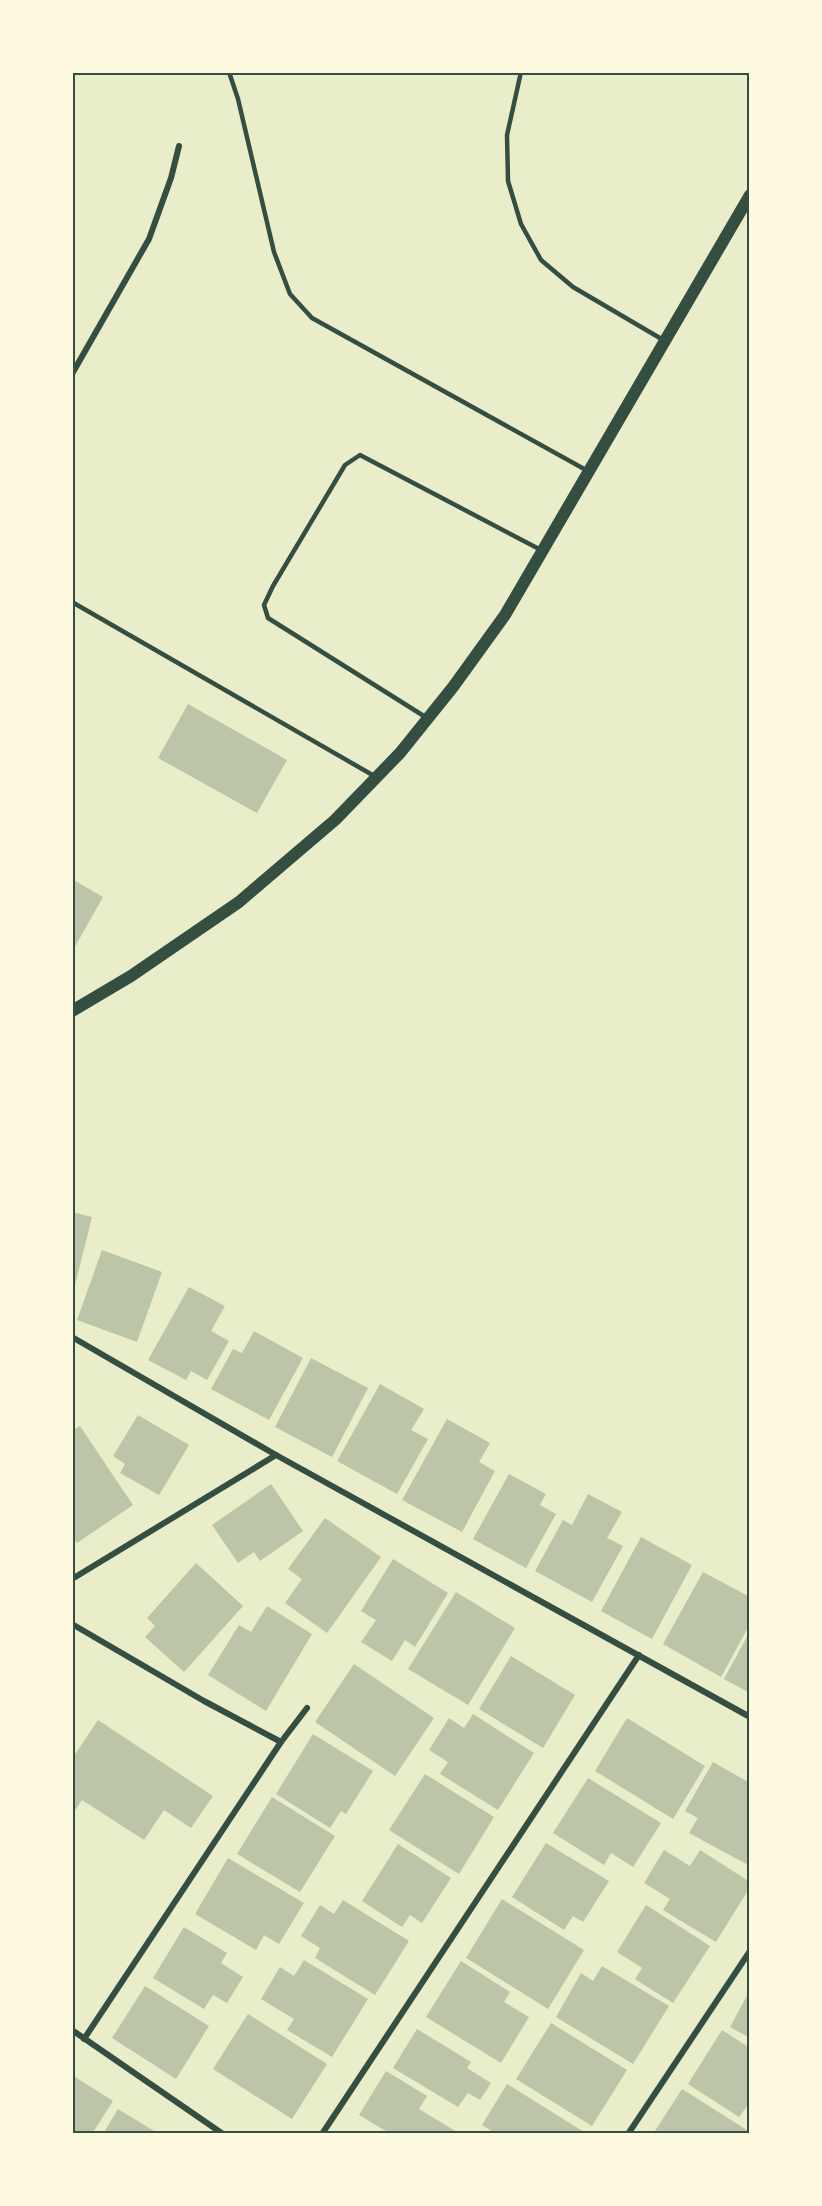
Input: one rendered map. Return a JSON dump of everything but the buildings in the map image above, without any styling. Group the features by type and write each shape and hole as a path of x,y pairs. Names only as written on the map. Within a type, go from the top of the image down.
{"main road":[{"path":"72,1011 131,976 239,902 335,820 400,753 453,687 505,615 750,195"}],"street":[{"path":"72,374 148,239 171,178 178,146"},
{"path":"72,1337 276,1455 750,1716"},
{"path":"72,1579 276,1455"},
{"path":"72,1624 204,1701 281,1742"},
{"path":"322,2134 639,1655"},
{"path":"84,2038 281,1742 307,1708"},
{"path":"628,2134 750,1951"},
{"path":"72,2031 223,2134"}],"lane":[{"path":"229,72 238,99 274,252 290,294 312,318 589,471"},
{"path":"520,72 507,135 508,181 521,224 541,260 565,280 665,341"},
{"path":"428,718 268,618 264,605 273,586 345,465 360,455 543,551"},
{"path":"72,602 376,777"}]}
